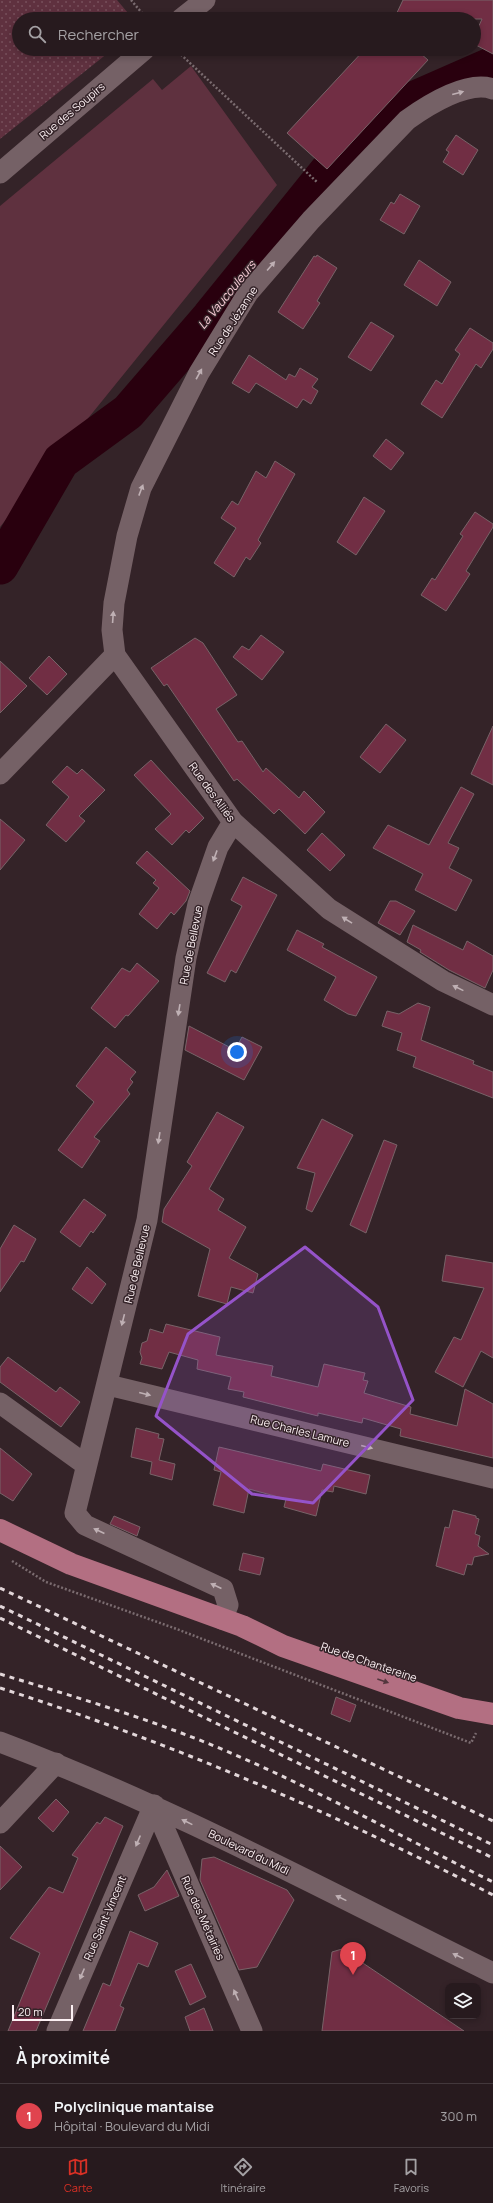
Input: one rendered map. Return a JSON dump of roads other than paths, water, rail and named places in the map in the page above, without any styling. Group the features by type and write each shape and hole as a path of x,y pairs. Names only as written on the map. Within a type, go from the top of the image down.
{"main road":[{"name":"Rue de Chantereine","path":"0,1530 71,1564 242,1626 283,1646 459,1708 491,1713"}],"street":[{"path":"190,12 205,0"},
{"name":"Rue des Soupirs","path":"0,173 137,56"},
{"name":"Rue de Jézanne","path":"115,655 112,630 114,604 126,536 141,488 199,373 248,293 333,196 407,120 425,107 452,94 483,86 493,89"},
{"path":"0,774 115,655"},
{"name":"Rue des Alliés","path":"115,655 233,822 329,909 443,981 493,1005"},
{"name":"Rue de Bellevue","path":"222,1619 228,1605 223,1589 85,1525 75,1513 86,1465 108,1385 147,1220 186,958 198,904 218,848 233,822"},
{"name":"Rue Charles Lamure","path":"108,1385 493,1478"},
{"path":"0,1403 86,1465"},
{"name":"Boulevard du Midi","path":"0,1742 56,1763 154,1805 493,1973"},
{"path":"0,1823 56,1763"},
{"name":"Rue Saint-Vincent","path":"57,2031 154,1805"},
{"name":"Rue des Métairies","path":"154,1805 252,2031"}],"waterway":[{"name":"La Vaucouleurs","path":"0,566 61,461 128,412 210,317 328,171 411,101 493,65"}],"railway":[{"path":"0,1588 493,1821"},
{"path":"0,1606 493,1845"},
{"path":"0,1618 493,1858"},
{"path":"0,1674 130,1715 207,1743 316,1792 493,1882"},
{"path":"0,1688 126,1732 251,1781 373,1836 493,1895"}],"place":[{"name":"Polyclinique mantaise","path":"353,1975"}]}
